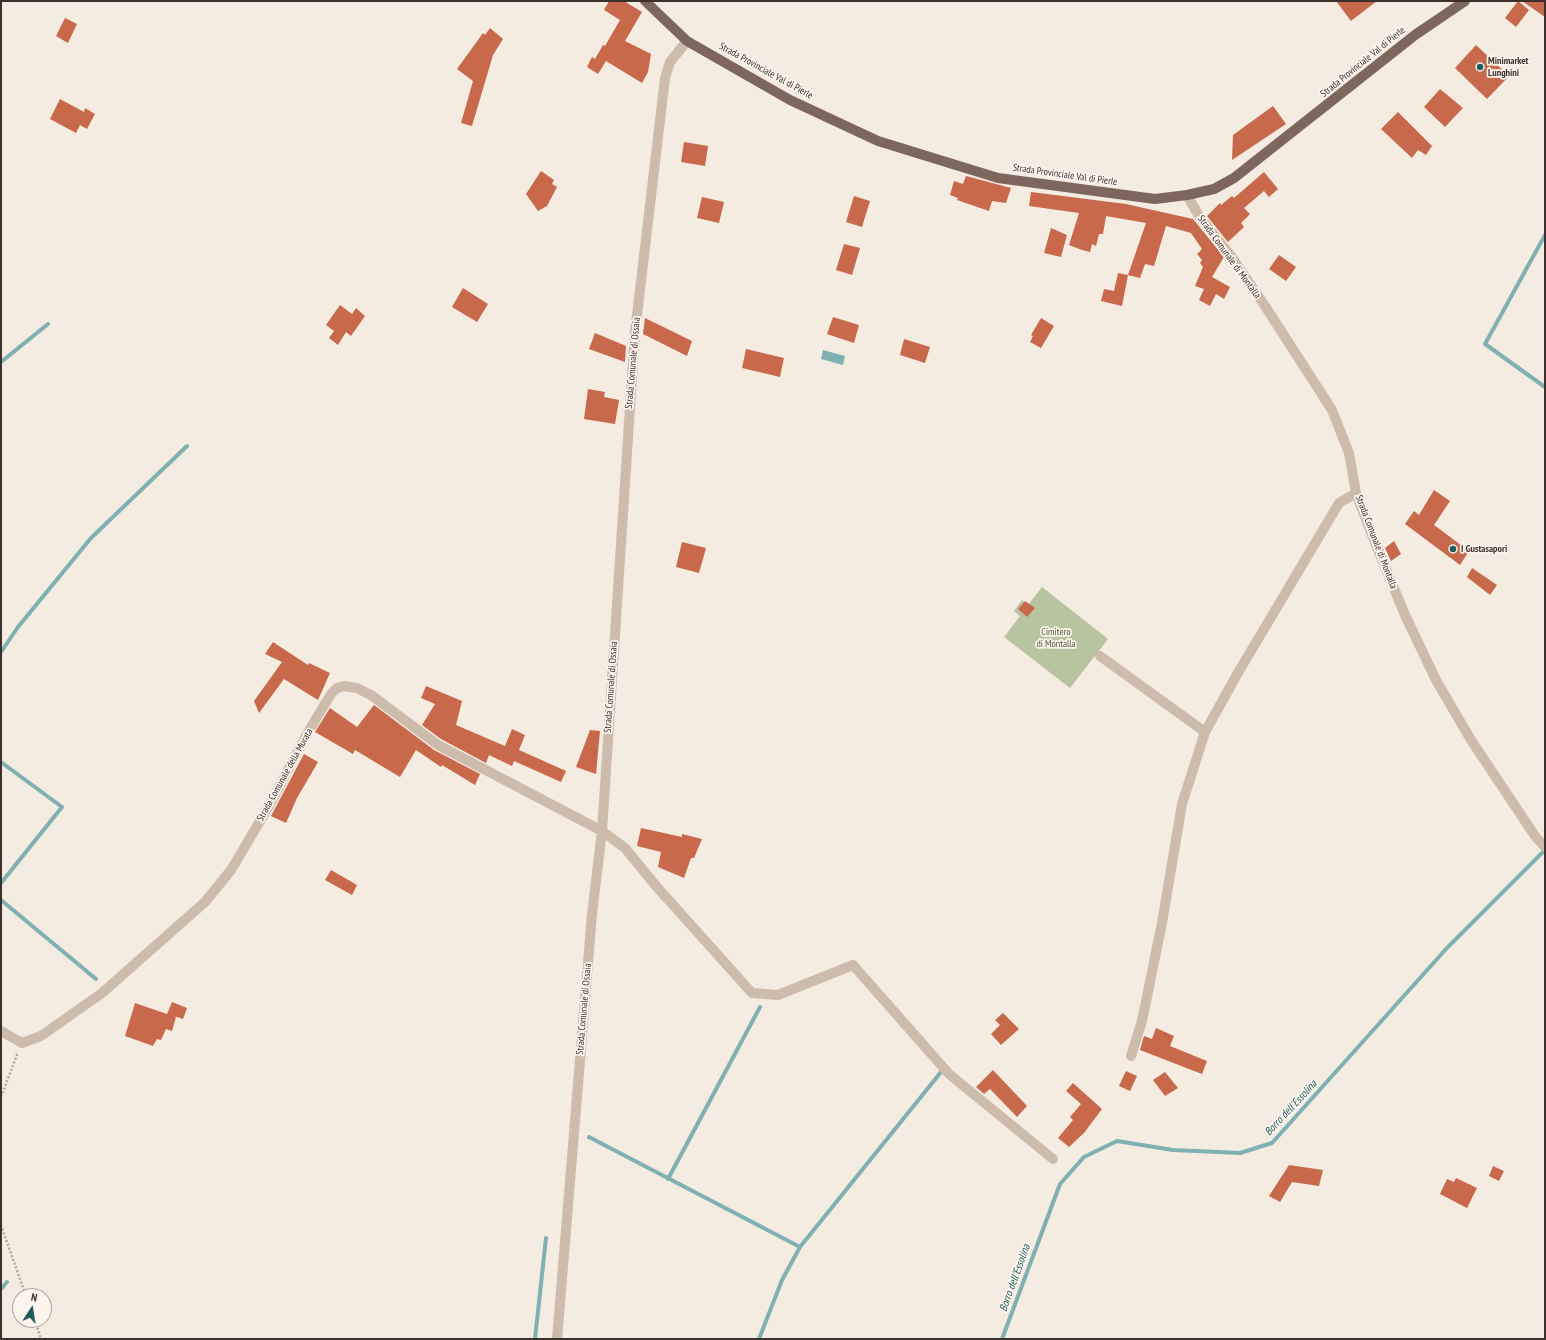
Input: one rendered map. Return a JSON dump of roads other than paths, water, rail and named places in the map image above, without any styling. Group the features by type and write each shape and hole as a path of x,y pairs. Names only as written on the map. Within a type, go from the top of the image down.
{"main road":[{"name":"Strada Provinciale Val di Pierle","path":"645,1 687,41 790,100 878,141 998,178 1155,199 1187,195 1214,189 1234,178 1415,35 1465,1"}],"street":[{"name":"Strada Comunale di Ossaia","path":"557,1339 592,914 602,831 635,332 665,78 670,62 687,41"},
{"name":"Strada Comunale di Montalla","path":"1187,195 1199,216 1231,256 1265,306 1332,410 1349,452 1356,493 1372,535 1405,615 1436,680 1471,740 1535,836 1545,847"},
{"path":"1131,1056 1142,1021 1162,923 1182,804 1205,732 1239,671 1339,503 1356,493"},
{"path":"1100,656 1205,732"},
{"name":"Strada Comunale della Murata","path":"1,1031 22,1043 41,1036 102,993 205,902 231,870 269,806 308,732 331,694 337,688 344,686 356,688 371,695 438,745 602,831"},
{"path":"602,831 624,848 752,993 778,995 854,965 949,1074 1053,1159"}],"water":[{"path":"823,350 845,356 843,365 821,359"}],"waterway":[{"path":"1545,235 1485,344 1545,387"},
{"path":"1,362 48,324"},
{"path":"1,652 18,627 91,538 187,446"},
{"path":"1,762 62,807 1,883"},
{"name":"Borro dell'Essolina","path":"1002,1339 1060,1184 1084,1157 1117,1141 1173,1150 1240,1153 1272,1143 1446,949 1545,850"},
{"path":"1,900 96,979"},
{"path":"668,1179 760,1007"},
{"path":"759,1339 782,1280 800,1247 941,1072"},
{"path":"589,1137 800,1247"},
{"path":"535,1339 546,1238"},
{"path":"1,1289 7,1282"}],"place":[{"name":"Minimarket Lunghini","path":"1480,67"},
{"name":"I Gustasapori","path":"1453,549"}],"park label":[{"name":"Cimitero di Montalla","path":"1056,638"}]}
